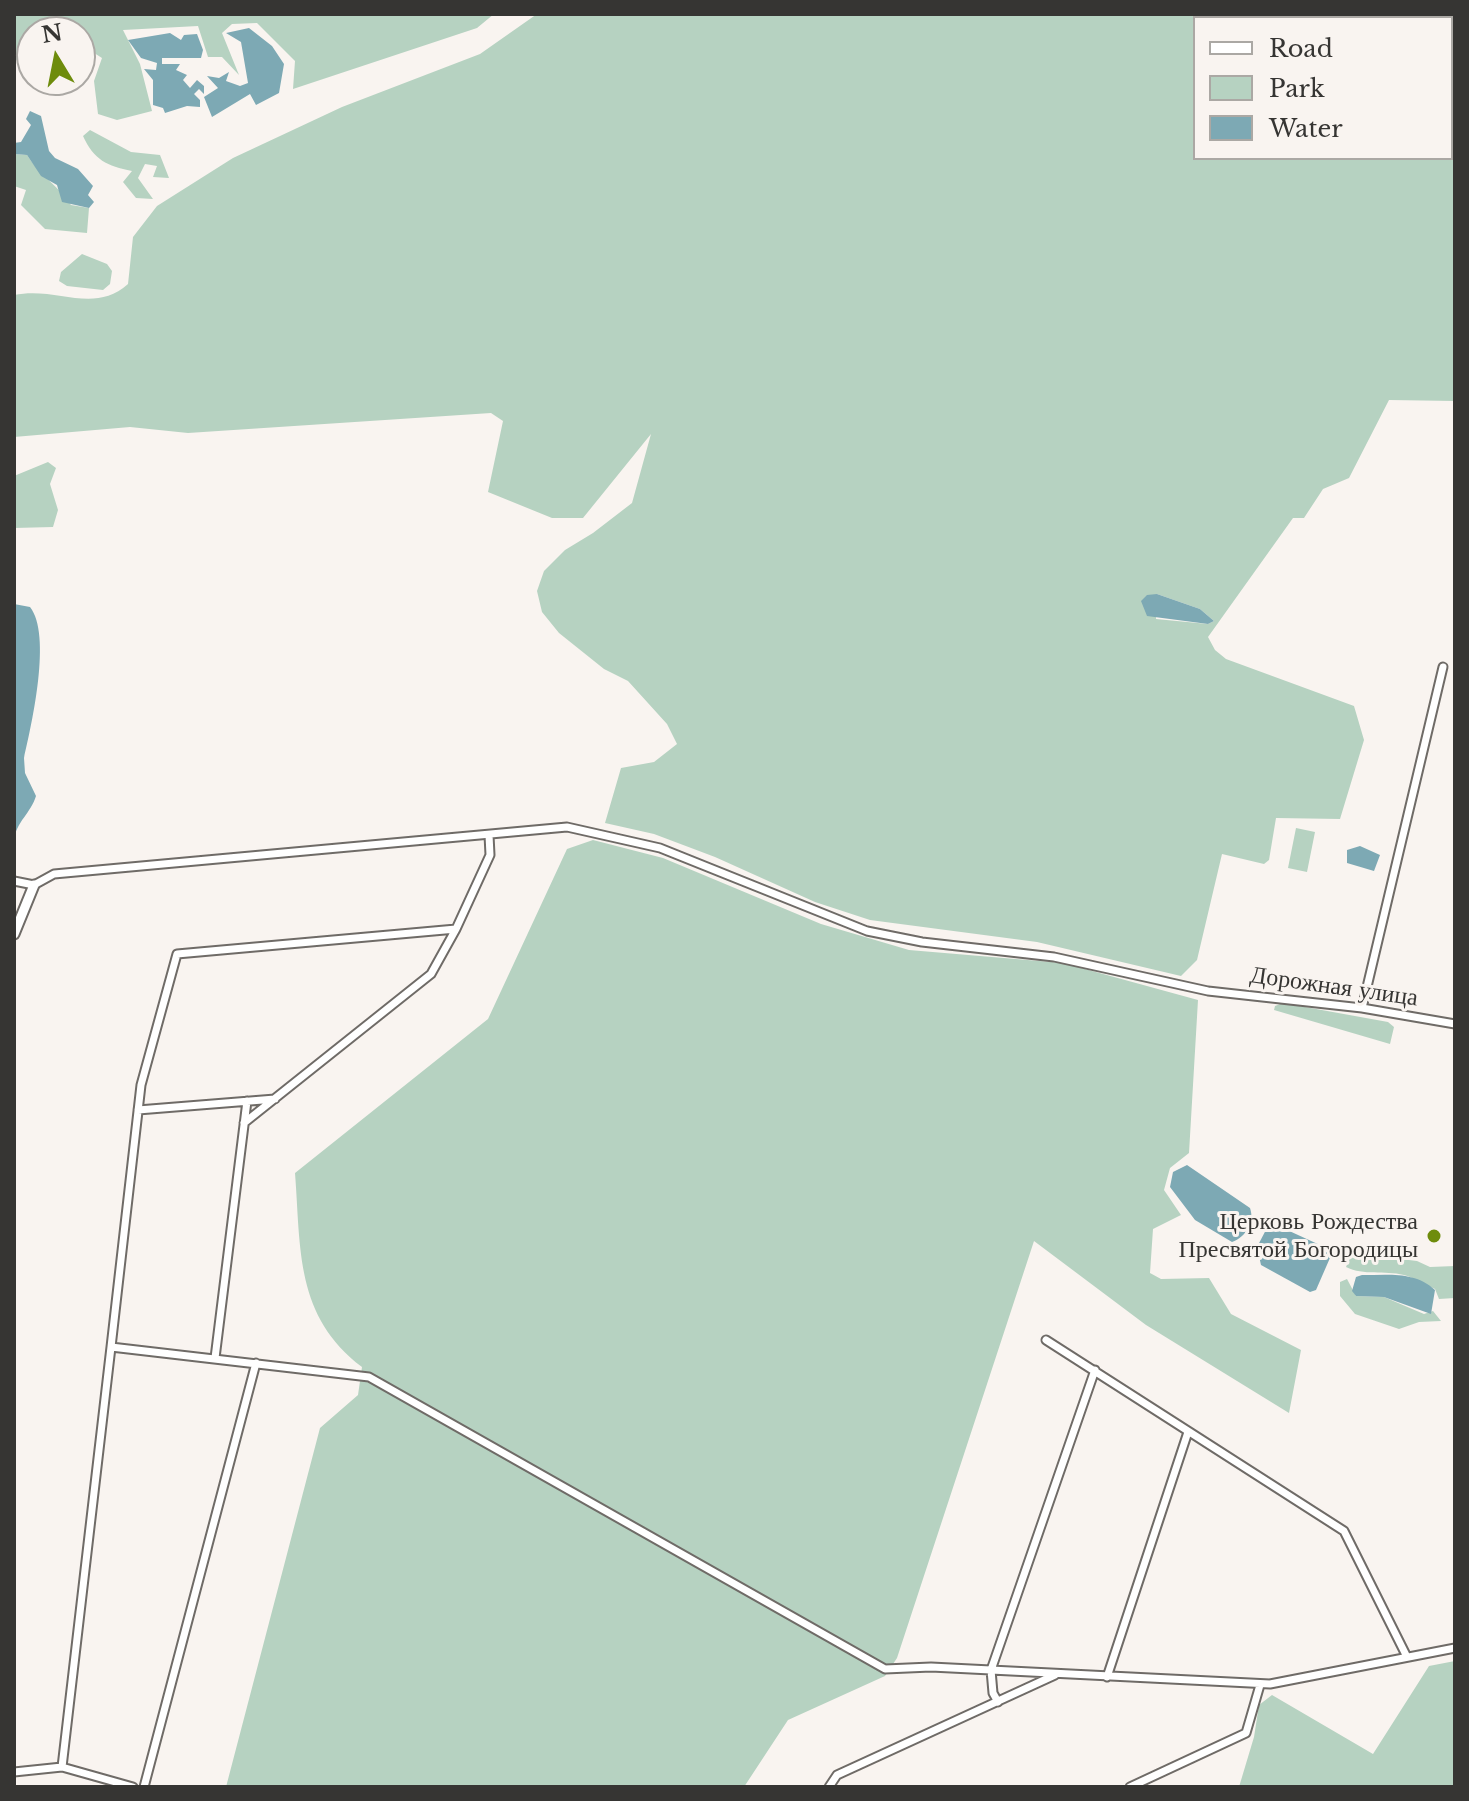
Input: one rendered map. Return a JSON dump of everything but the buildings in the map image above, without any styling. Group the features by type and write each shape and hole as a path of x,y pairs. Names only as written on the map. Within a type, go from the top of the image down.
{"street":[{"path":"1362,1008 1443,667"},
{"name":"Дорожная улица","path":"34,885 54,874 544,828 596,831 714,867 827,918 867,931 922,942 1054,957 1208,991 1362,1008 1455,1024"},
{"path":"244,1123 431,974 456,929 490,855 489,835"},
{"path":"14,881 34,885 14,934"},
{"path":"62,1767 141,1085 177,954 456,929"},
{"path":"138,1110 275,1099"},
{"path":"215,1358 247,1101"},
{"path":"1046,1340 1344,1531 1407,1657"},
{"path":"111,1347 351,1373 376,1380 499,1453 775,1604 885,1669 931,1667 1260,1685 1455,1648"},
{"path":"144,1787 256,1363"},
{"path":"998,1702 993,1693 991,1670 1095,1370"},
{"path":"1107,1677 1188,1432"},
{"path":"829,1787 837,1775 1057,1673"},
{"path":"1130,1787 1246,1733 1260,1685"},
{"path":"14,1772 62,1767 133,1787"}],"green space":[{"path":"14,14 494,14 477,28 293,89 295,61 257,23 232,24 222,33 239,75 222,57 208,57 198,26 123,30 140,64 152,111 117,120 98,114 96,75 102,58 96,54 96,16 16,16 14,59"},
{"path":"537,14 1455,14 1455,401 1389,400 1349,478 1323,489 1304,518 1293,518 1208,637 1215,650 1226,659 1354,706 1364,740 1340,819 1276,818 1269,860 1264,864 1222,854 1197,960 1181,976 1037,942 870,920 815,902 715,857 654,834 605,823 621,768 654,762 677,744 667,724 628,681 604,669 559,633 542,612 537,591 544,571 565,550 632,503 651,434 583,518 552,518 488,492 503,421 491,413 188,433 130,427 14,437 14,295 30,293 88,299 115,293 128,284 133,237 157,206 233,158 342,107 480,54","holes":["1157,594 1200,609 1214,621 1208,624 1156,619"]},
{"path":"90,130 131,152 160,155 169,178 153,177 157,166 145,164 138,178 153,199 136,198 123,182 132,171 108,164 92,151 83,136"},
{"path":"14,154 27,155 71,205 89,208 87,233 45,229 21,205 26,190 14,186"},
{"path":"82,254 107,264 112,271 110,284 103,290 67,286 59,281 61,272"},
{"path":"48,462 56,468 50,484 58,510 53,527 14,528 14,476"},
{"path":"1296,828 1315,832 1307,872 1288,868"},
{"path":"593,840 663,858 821,924 909,950 1063,963 1198,1000 1189,1153 1170,1168 1164,1190 1181,1215 1153,1229 1150,1273 1161,1279 1209,1278 1231,1314 1301,1350 1289,1413 1146,1325 1034,1241 897,1658 885,1676 788,1720 744,1787 226,1787 320,1428 358,1395 362,1367 340,1347 313,1304 301,1255 295,1173 488,1019 567,849"},
{"path":"1283,1003 1388,1022 1394,1027 1390,1044 1274,1010 1275,1006"},
{"path":"1352,1253 1417,1261 1430,1267 1455,1266 1455,1298 1439,1299 1435,1289 1404,1275 1346,1267"},
{"path":"1347,1279 1356,1296 1384,1297 1424,1314 1433,1311 1441,1321 1419,1322 1399,1329 1355,1314 1340,1296 1340,1282"},
{"path":"1455,1661 1455,1787 1239,1787 1254,1737 1259,1705 1272,1695 1373,1754 1429,1666"}],"water":[{"path":"249,28 272,46 284,64 279,93 256,105 250,94 212,117 204,97 218,88 207,76 219,78 229,72 226,81 240,86 248,83 241,42 226,33"},
{"path":"170,33 181,40 184,35 197,34 203,50 201,58 162,58 162,64 180,64 176,70 187,75 183,80 190,88 197,80 204,86 204,94 199,89 194,94 200,100 200,107 187,106 165,113 163,108 153,105 153,80 144,69 156,70 157,63 141,58 128,40"},
{"path":"30,111 41,116 49,151 55,158 78,169 93,186 88,195 94,202 89,208 62,202 57,185 41,176 27,155 14,154 14,143 21,142 31,125 26,119"},
{"path":"1157,594 1200,609 1214,621 1208,624 1147,616 1141,601 1147,595"},
{"path":"14,604 30,607 36,620 40,658 24,758 25,773 36,796 14,840"},
{"path":"1360,846 1380,855 1374,871 1347,863 1347,850"},
{"path":"1187,1165 1250,1208 1250,1224 1241,1237 1232,1242 1195,1220 1170,1187 1173,1172"},
{"path":"1274,1224 1333,1251 1316,1290 1310,1292 1261,1265 1257,1247 1268,1226"},
{"path":"1401,1275 1427,1284 1435,1290 1431,1314 1384,1297 1356,1296 1352,1291 1356,1277"}],"place":[{"name":"Церковь Рождества Пресвятой Богородицы","path":"1434,1236"}]}
